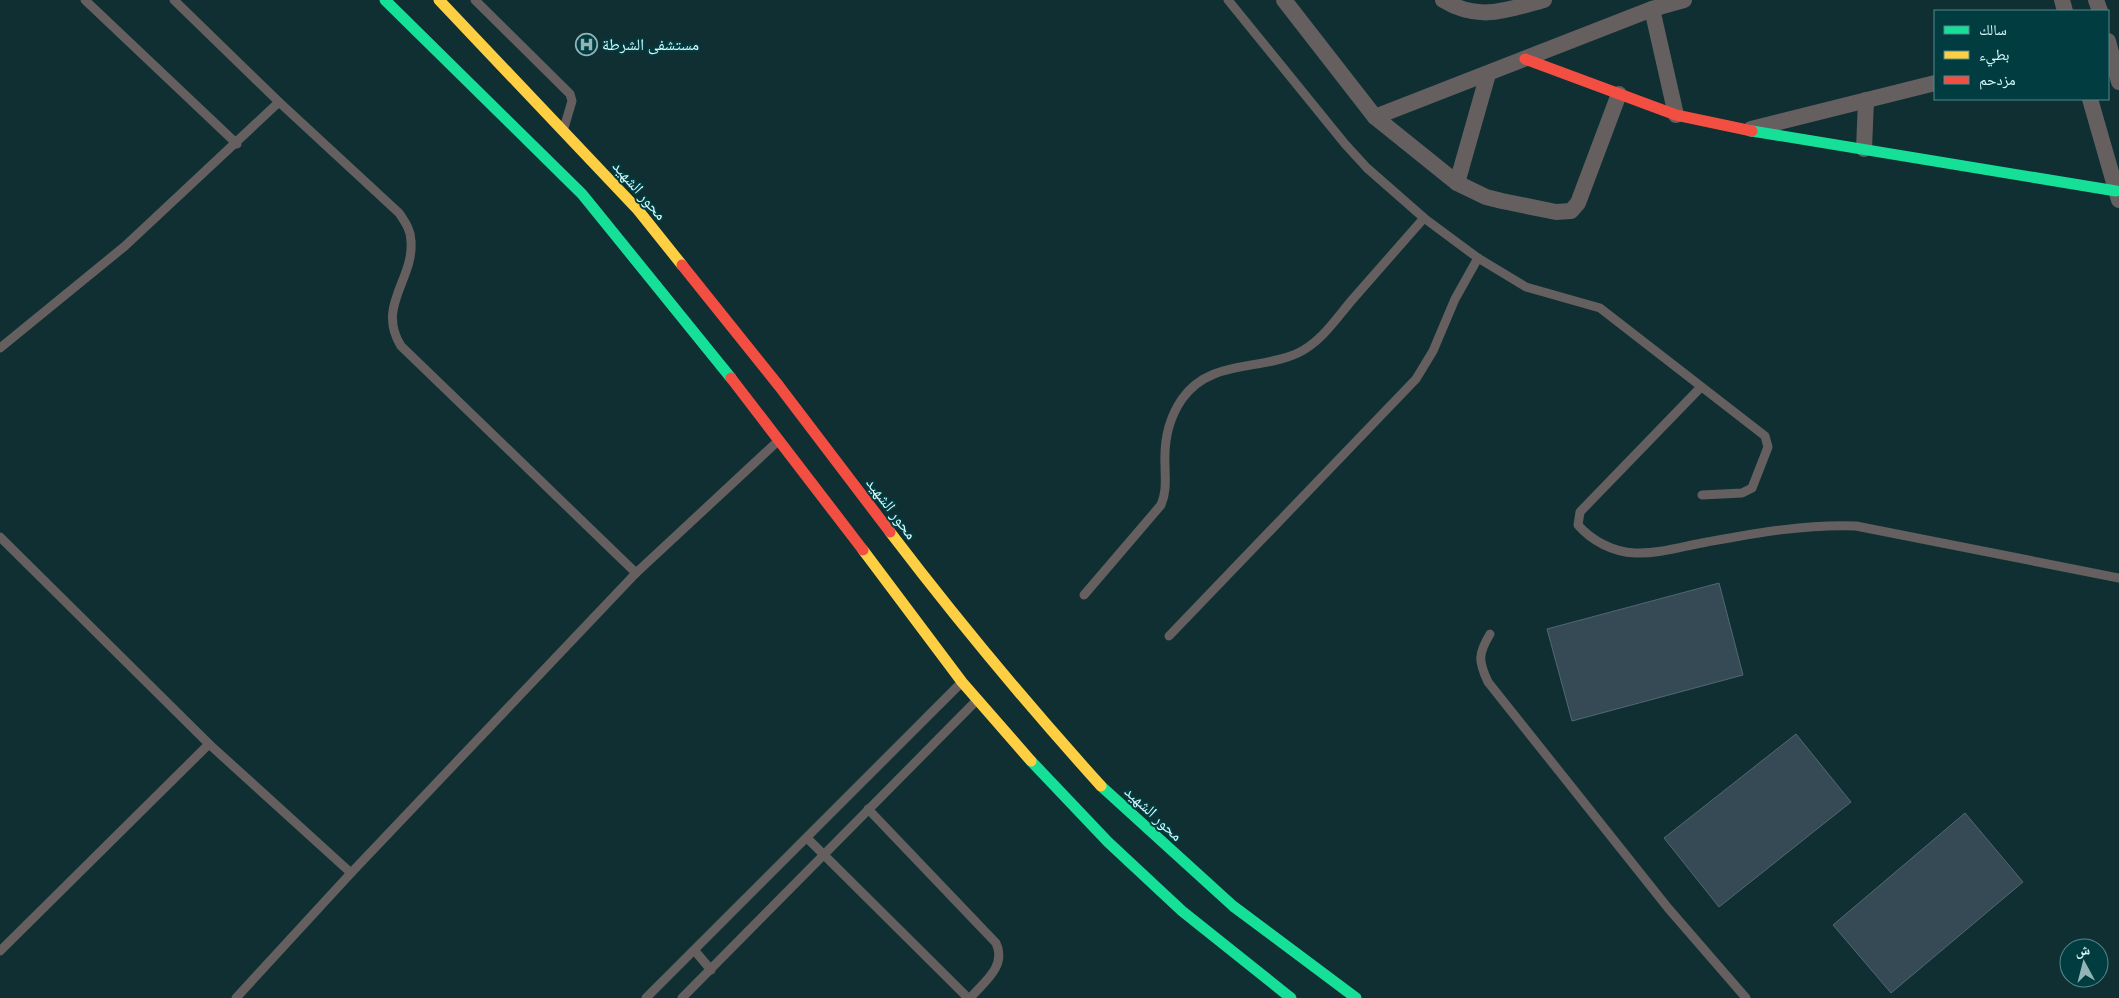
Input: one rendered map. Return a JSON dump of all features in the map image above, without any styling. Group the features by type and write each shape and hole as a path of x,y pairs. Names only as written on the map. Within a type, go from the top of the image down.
{"main road":[{"path":"385,0 582,194 780,439 962,682 1039,770 1108,842 1182,911 1290,998"},
{"name":"محور الشهيد","path":"439,0 452,8 631,203 779,386 954,616 1040,718 1104,789 1233,906 1356,998"},
{"path":"1525,59 1676,116 2117,196"}],"street":[{"path":"1284,0 1375,117 1458,183 1486,197 1556,212 1571,211 1578,203 1619,94"},
{"path":"1443,0 1471,12 1488,14 1543,0"},
{"path":"1375,117 1652,9 1684,0"},
{"path":"1652,9 1676,116"},
{"path":"2109,45 2119,82"},
{"path":"1458,183 1488,74"},
{"path":"1745,130 1934,83"},
{"path":"1864,150 1866,100"},
{"path":"2090,100 2117,196"}],"lane":[{"path":"85,0 237,144"},
{"path":"174,0 399,213 409,227 412,242 410,256 392,310 391,324 401,346 636,573"},
{"path":"475,0 570,94 572,101 563,130"},
{"path":"1228,0 1345,144 1367,168 1424,218 1478,258 1526,287 1549,295 1587,302 1600,308 1765,436 1768,447 1755,485 1750,490 1742,493 1702,495"},
{"path":"0,348 125,246 237,144 280,102"},
{"path":"1084,596 1161,505 1166,489 1165,450 1167,436 1176,409 1189,391 1208,376 1220,371 1286,357 1301,351 1315,342 1424,218"},
{"path":"1169,636 1410,385 1433,351 1455,299 1478,258"},
{"path":"1702,387 1580,512 1578,515 1578,525 1584,532 1598,542 1615,550 1635,553 1660,551 1784,528 1819,525 1856,526 2119,578"},
{"path":"236,998 351,873 636,573 780,439"},
{"path":"0,537 209,744 351,873"},
{"path":"1490,634 1481,650 1481,667 1488,682 1668,908 1746,998"},
{"path":"646,998 962,682"},
{"path":"682,998 978,700"},
{"path":"0,951 209,744"},
{"path":"807,838 969,998 994,972 1000,961 996,943 868,809"},
{"path":"694,951 711,970"}],"building":[{"path":"1719,583 1743,675 1572,721 1547,629"},
{"path":"1796,734 1851,802 1719,907 1664,838"},
{"path":"1965,813 2023,882 1891,993 1833,925"}],"traffic: fast":[{"path":"385,0 582,194 731,378"},
{"path":"1752,131 2116,191"},
{"path":"1031,761 1108,842 1182,911 1291,998"},
{"path":"1101,786 1233,906 1356,998"}],"traffic: slow":[{"path":"439,0 638,210 682,265"},
{"path":"890,532 993,661 1101,786"},
{"path":"863,550 962,682 1031,761"}],"traffic: jam":[{"path":"1525,59 1676,115 1752,131"},
{"path":"682,265 779,386 890,532"},
{"path":"731,378 863,550"}],"place":[{"name":"مستشفى الشرطة","path":"586,44"}]}
